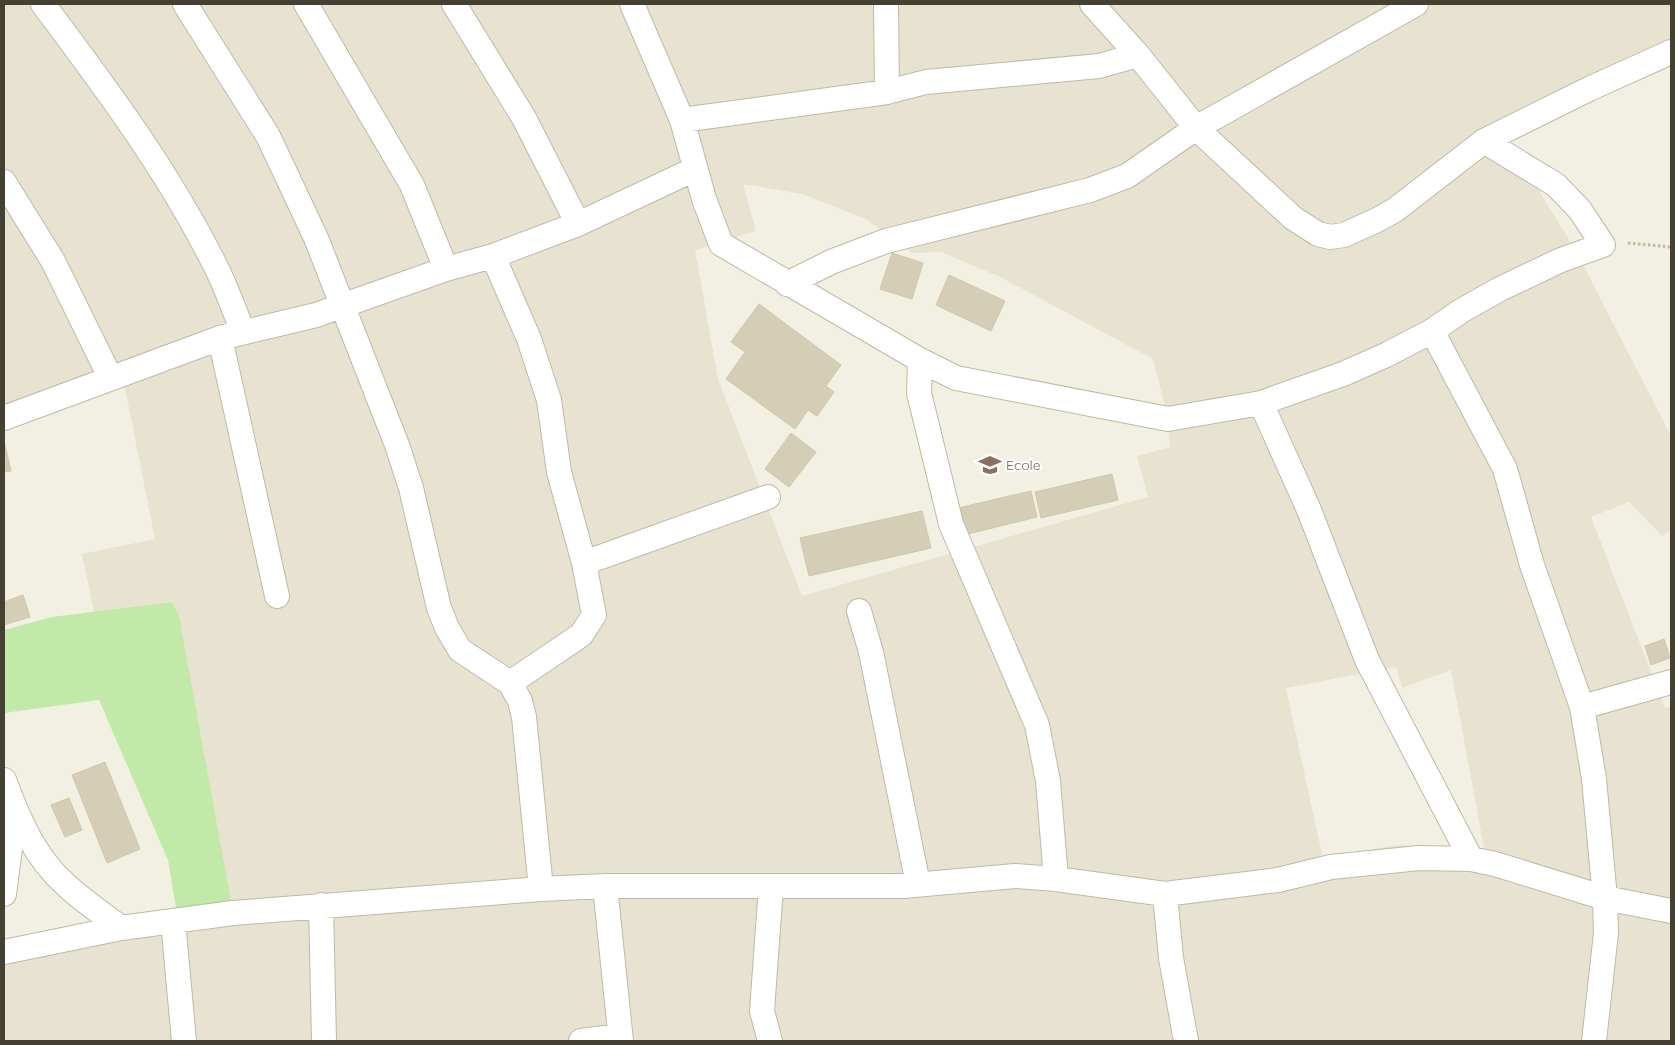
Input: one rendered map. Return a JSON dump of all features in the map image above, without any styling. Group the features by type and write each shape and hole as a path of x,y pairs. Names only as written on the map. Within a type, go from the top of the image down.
{"street":[{"path":"43,4 98,75 150,151 216,266 243,332"},
{"path":"185,4 268,136 316,238 397,445 411,488 439,608 447,628 460,650 510,683 520,700 524,717 541,889"},
{"path":"306,4 412,185 446,269"},
{"path":"454,4 524,118 578,224"},
{"path":"632,4 682,120 695,169 721,244 920,360 956,378 1168,419 1261,403 1343,374 1432,331 1461,311 1500,289 1561,260 1603,245 1580,210 1556,185 1484,141"},
{"path":"886,4 887,92"},
{"path":"1092,4 1138,56 1196,128 1293,218 1318,234 1330,237 1344,235 1361,229 1395,210 1484,141 1589,89 1671,52"},
{"path":"787,284 831,262 886,241 1111,184 1127,176 1196,128 1416,4"},
{"path":"682,120 887,92 926,82 1099,66 1138,56"},
{"path":"4,418 110,377 220,338 316,315 446,269 493,256 578,224 695,169"},
{"path":"4,182 53,261 110,377"},
{"path":"493,256 529,339 549,400 559,472 584,563 594,615 589,626 581,635 510,683"},
{"path":"1432,331 1505,470 1532,565 1582,707 1594,779 1605,898 1606,933 1594,1041"},
{"path":"220,338 277,596"},
{"path":"920,360 919,393 951,524 1037,725 1048,780 1056,879"},
{"path":"1261,403 1309,510 1367,660 1472,859"},
{"path":"584,563 768,496"},
{"path":"858,611 871,652 918,884"},
{"path":"1582,707 1671,682"},
{"path":"4,780 15,811 47,865 66,885 121,928"},
{"path":"4,894 15,811"},
{"path":"4,952 121,928 173,921 321,905 541,889 605,886 918,884 1015,876 1056,879 1165,894 1278,880 1331,867 1419,858 1472,859 1495,864 1605,898 1671,910"},
{"path":"581,1041 620,1039 605,886"},
{"path":"770,1041 762,1011 771,886"},
{"path":"1165,894 1171,958 1186,1041"},
{"path":"321,905 324,1041"},
{"path":"173,921 184,1041"}],"path":[{"path":"1603,245 1629,242 1671,247"}],"shaded area":[{"path":"4,4 1671,4 1671,39 1496,121 1576,251 1671,436 1671,530 1662,536 1629,502 1591,517 1665,708 1671,707 1671,1041 4,1041 4,944 177,914 179,616 172,602 94,612 82,554 155,539 121,368 4,409","holes":["743,184 802,194 866,219 912,253 941,252 1000,277 1153,359 1168,419 1170,447 1137,456 1148,497 802,596 718,379 695,250 756,231","1396,667 1402,688 1451,670 1485,854 1463,848 1395,845 1323,859 1286,688"]}],"green space":[{"path":"172,602 179,616 232,907 177,914 168,860 99,700 4,713 4,630 52,617"}],"building":[{"path":"892,253 923,263 912,299 880,289"},
{"path":"949,275 1005,301 991,331 936,305"},
{"path":"759,304 841,365 826,386 834,392 817,416 808,410 795,429 726,379 745,352 731,342"},
{"path":"791,433 816,452 789,487 765,469"},
{"path":"4,441 11,471 4,472"},
{"path":"1112,474 1118,500 1041,518 1035,492"},
{"path":"1031,491 1037,517 964,535 958,508"},
{"path":"922,511 931,548 809,576 800,538"},
{"path":"23,595 30,617 4,625 4,602"},
{"path":"1664,639 1670,658 1651,665 1645,646"},
{"path":"105,762 140,849 107,863 72,775"},
{"path":"69,798 82,830 65,837 51,805"}],"place":[{"name":"Ecole","path":"990,465"}]}
